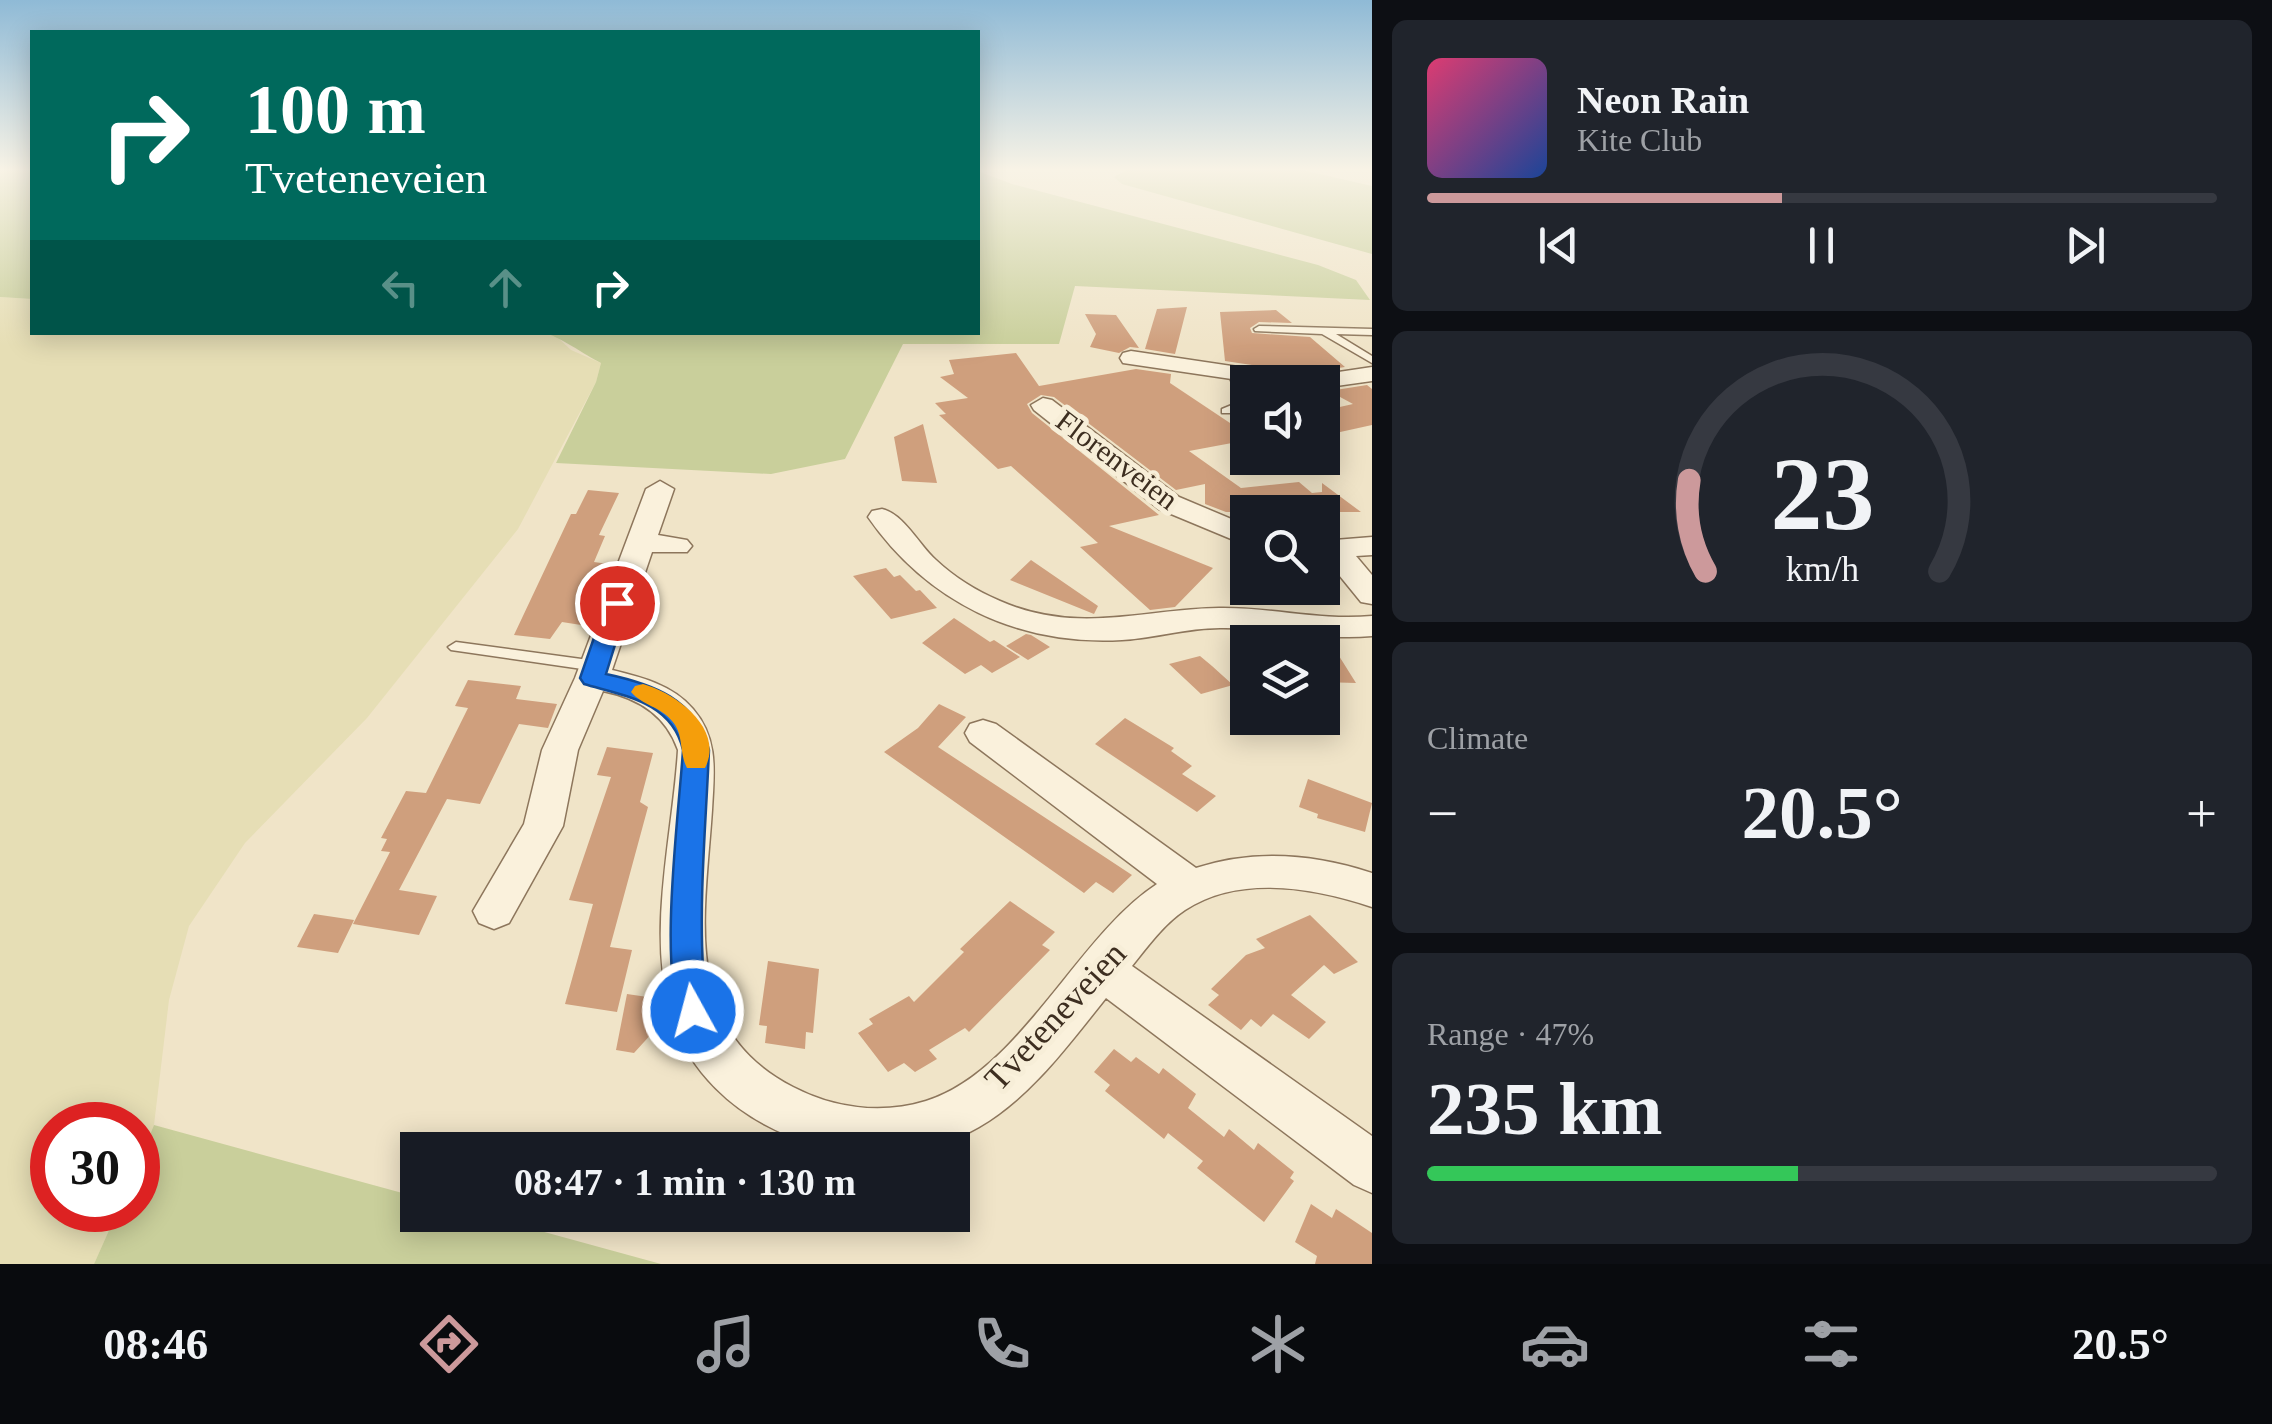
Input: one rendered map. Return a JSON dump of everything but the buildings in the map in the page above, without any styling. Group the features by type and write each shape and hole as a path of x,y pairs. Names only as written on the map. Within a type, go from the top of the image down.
{"street":[{"path":"1131,358 1190,358 1230,373"},
{"path":"1340,378 1372,374"},
{"name":"Florenveien","path":"1044,413 1169,503 1230,528"},
{"path":"494,911 543,826 560,750 594,672 660,489"},
{"path":"869,547 892,528 951,588 980,604 1052,628 1120,630 1220,618 1329,628 1372,626"},
{"path":"641,542 677,546"},
{"path":"1340,549 1372,546"},
{"path":"1340,562 1372,594"},
{"name":"Tveteneveien","path":"594,672 671,705 692,731 696,750 687,972 693,1011 732,1072 769,1103 810,1122 893,1136 945,1118 996,1086 1156,908 1192,887 1244,873 1277,871 1318,876 1372,890"},
{"path":"983,733 1108,829 1192,887"},
{"path":"1102,969 1372,1167"}],"lane":[{"path":"1259,329 1372,332"},
{"path":"1322,329 1372,360"},
{"path":"1226,411 1230,409"},
{"path":"456,647 594,672"}],"shaded area":[{"path":"0,297 30,299 30,335 555,335 571,350 601,363 596,382 518,529 367,718 245,843 189,926 169,1000 157,1102 30,1102 30,1232 108,1232 94,1264 0,1264"}],"green space":[{"path":"0,228 30,228 30,299 0,297"},
{"path":"980,228 1178,228 1318,265 1356,280 1370,300 1075,286 1059,344 903,344 845,459 771,474 556,463 596,382 601,363 549,335 980,335"},
{"path":"1279,228 1372,228 1372,254"},
{"path":"160,1127 400,1192 400,1232 545,1232 661,1264 94,1264 108,1232 160,1232"}],"slow traffic":[{"path":"643,692 671,705 684,717 692,731 696,762"}],"route":[{"path":"617,603 592,678 630,687 671,705 692,731 696,750 687,922 687,972 693,1011"}]}
